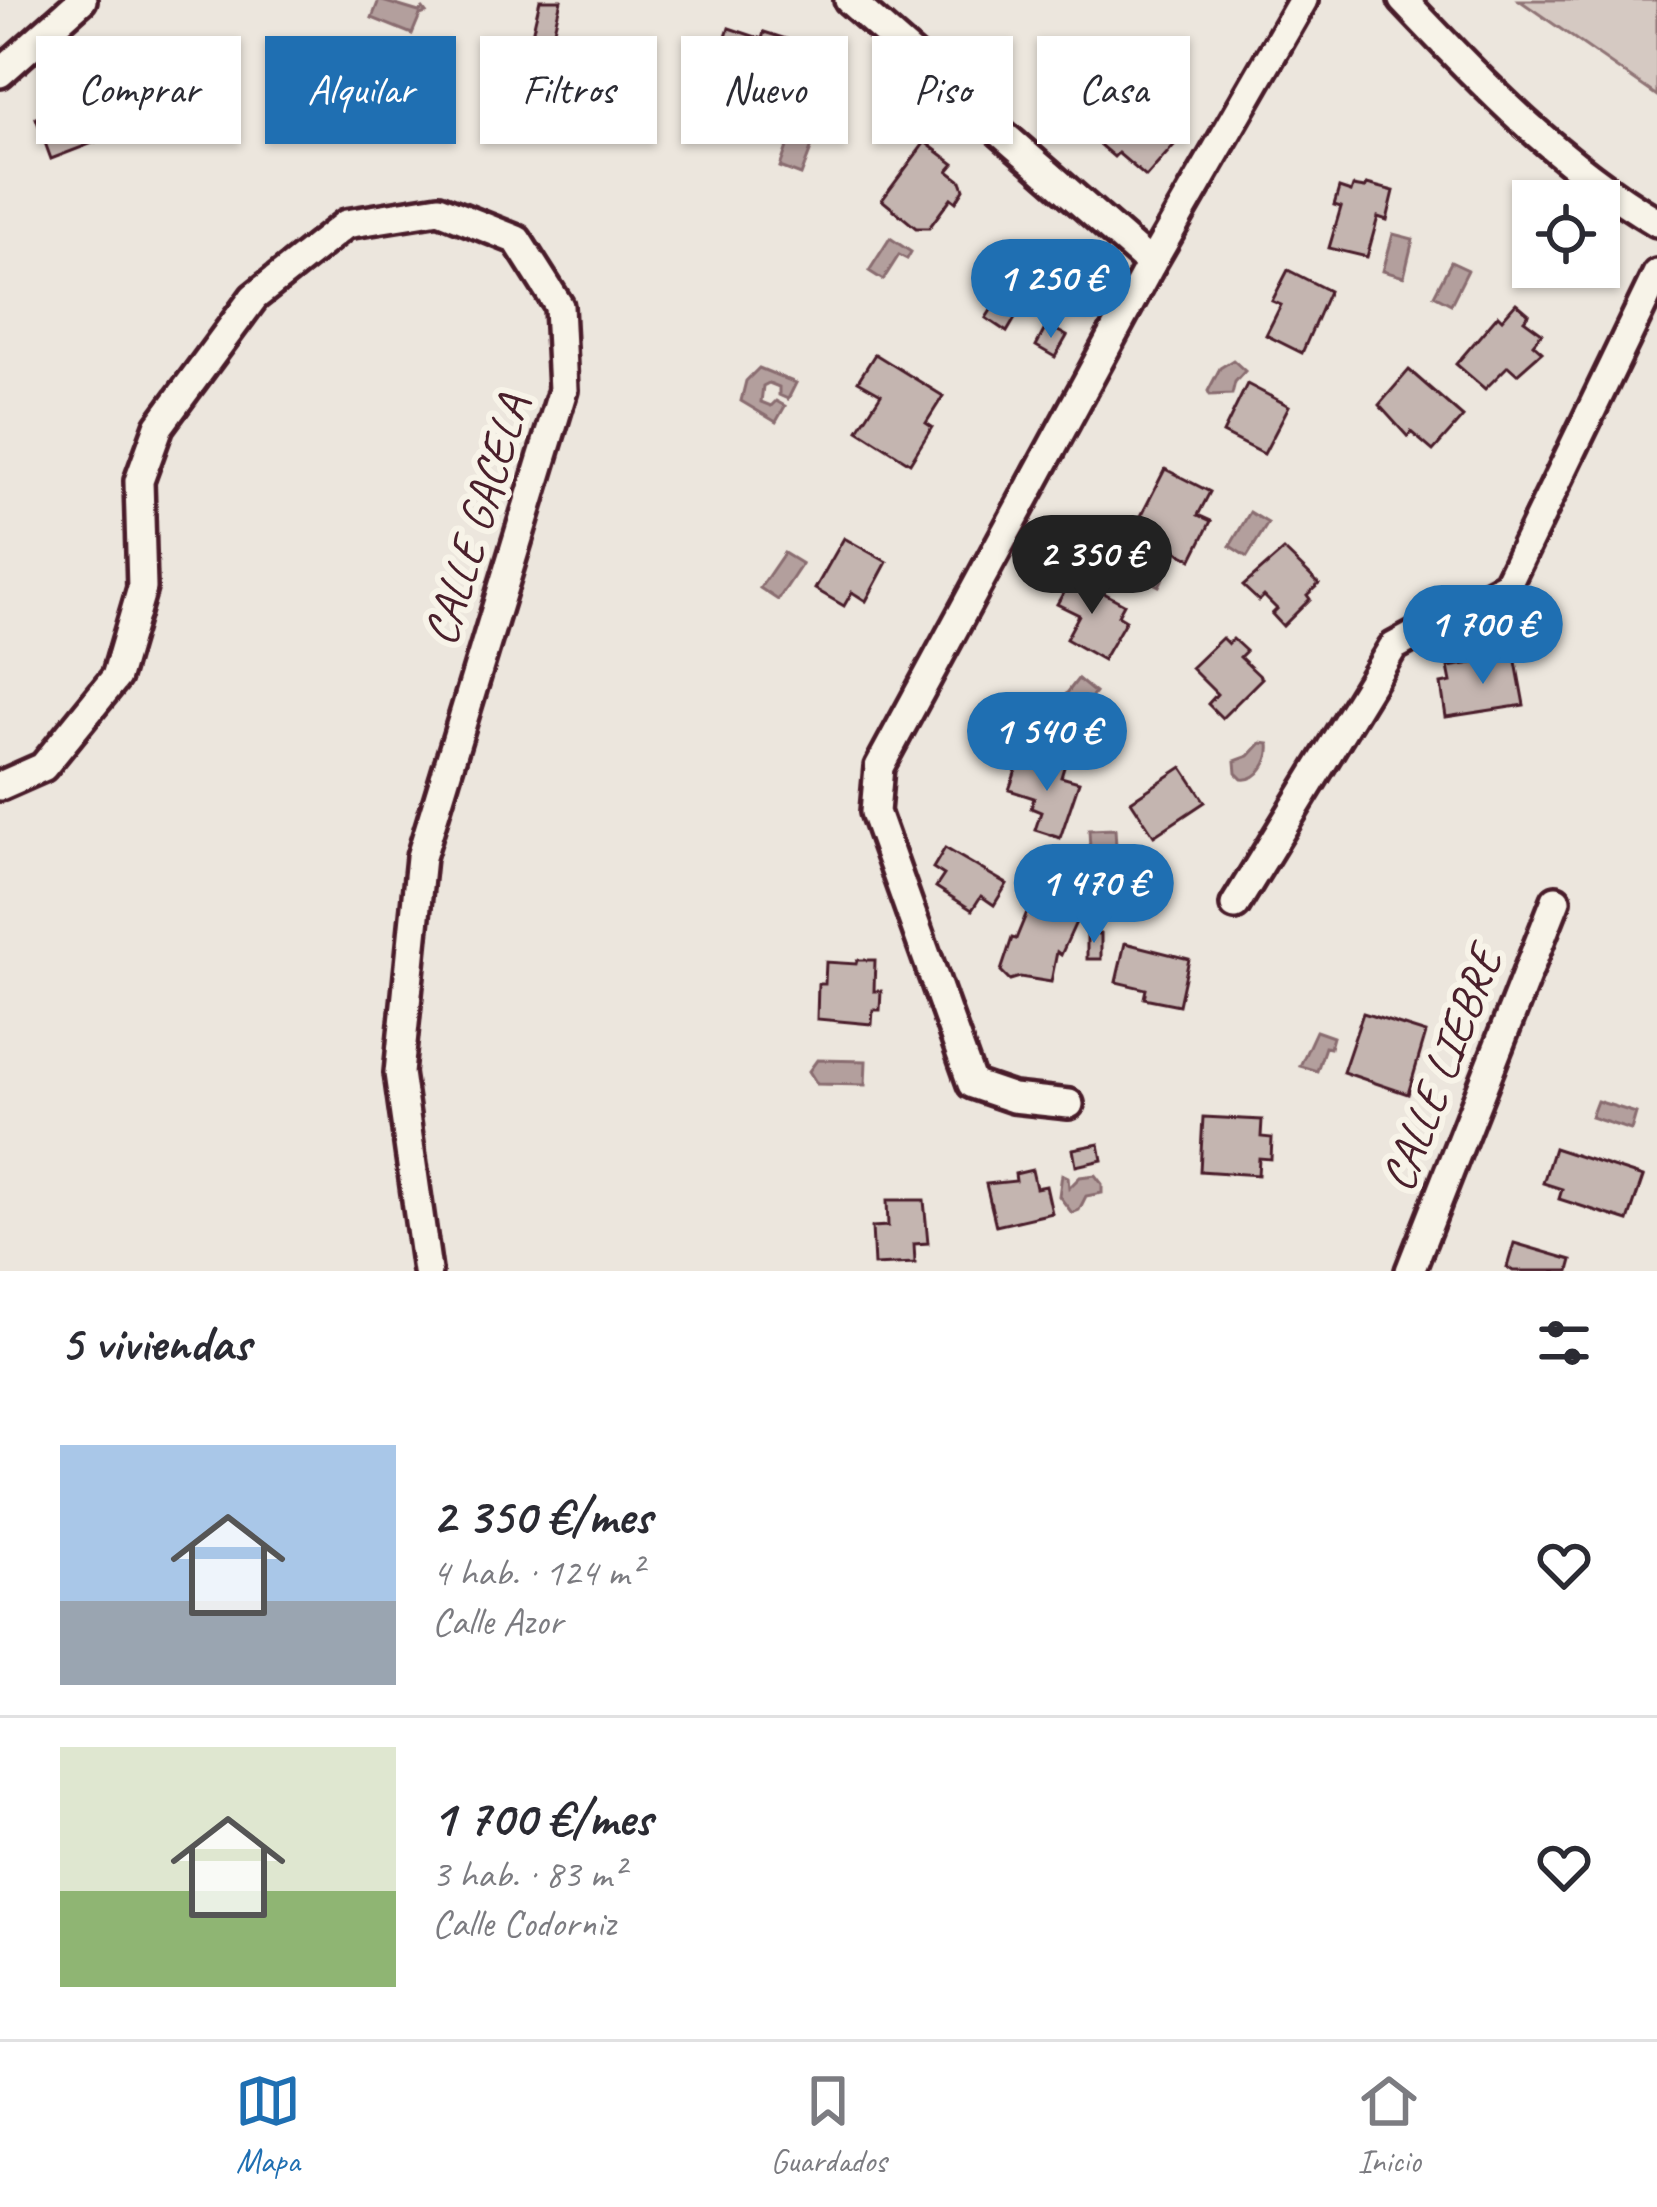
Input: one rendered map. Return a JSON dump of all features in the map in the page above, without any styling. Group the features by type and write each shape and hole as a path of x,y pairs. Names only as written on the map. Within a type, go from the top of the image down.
{"street":[{"path":"0,73 82,0"},
{"path":"849,0 1151,264"},
{"path":"1069,1104 1013,1097 972,1084 875,812 880,767 1151,264 1303,0"},
{"path":"1403,0 1468,70 1547,140 1624,202 1657,221"},
{"name":"CALLE GACELA","path":"0,786 43,767 116,677 142,588 139,481 159,426 254,297 346,224 439,209 517,240 559,306 563,390 421,857 399,1073 427,1271"},
{"path":"1235,905 1393,647 1507,585 1657,274"},
{"name":"CALLE LIEBRE","path":"1410,1271 1556,900"}],"shaded area":[{"path":"379,0 426,13 420,15 412,34 372,18"},
{"path":"1519,0 1657,0 1657,96"},
{"path":"788,144 813,144 801,175 780,167"},
{"path":"1393,234 1413,239 1404,277 1383,271"},
{"path":"890,238 911,252 907,259 899,255 883,280 869,271"},
{"path":"1451,262 1468,270 1451,304 1434,295"},
{"path":"1233,360 1245,371 1232,394 1210,395 1220,368"},
{"path":"759,368 796,383 788,399 779,395 779,387 763,386 761,402 785,406 776,422 741,401 746,381"},
{"path":"1250,512 1268,523 1247,557 1230,546"},
{"path":"1137,549 1169,565 1159,586 1127,570"},
{"path":"784,553 802,564 778,600 760,588"},
{"path":"1078,679 1095,693 1074,720 1057,706"},
{"path":"1261,743 1269,744 1266,763 1254,777 1242,779 1235,761 1249,756"},
{"path":"1115,829 1118,882 1092,884 1089,830"},
{"path":"1316,1031 1333,1037 1317,1071 1300,1066"},
{"path":"817,1060 866,1061 865,1085 817,1084 809,1071"},
{"path":"1597,1101 1636,1113 1631,1130 1591,1117"},
{"path":"1062,1174 1068,1177 1069,1188 1080,1177 1095,1175 1102,1193 1086,1196 1072,1213 1059,1196"}],"building":[{"path":"540,0 561,0 552,36 532,34"},
{"path":"729,28 753,36 726,36"},
{"path":"46,144 90,144 51,159"},
{"path":"924,144 954,164 948,171 964,189 956,202 951,198 929,228 916,228 882,200"},
{"path":"1099,144 1175,144 1146,177 1118,153 1114,157"},
{"path":"1367,184 1394,191 1387,220 1378,217 1367,257 1329,248 1341,207 1334,205 1339,188 1351,192 1353,186 1365,188"},
{"path":"1024,240 1051,257 1007,332 986,318 1007,285 999,279"},
{"path":"1288,270 1329,291 1302,353 1266,335 1281,305 1272,301"},
{"path":"1516,303 1529,314 1524,320 1542,333 1533,344 1542,352 1517,374 1508,366 1485,389 1456,364 1498,315 1502,319"},
{"path":"1047,325 1067,336 1055,357 1036,346"},
{"path":"875,354 943,396 926,423 932,427 910,463 858,430 881,394 858,381"},
{"path":"1409,370 1463,417 1433,451 1411,432 1408,437 1379,405"},
{"path":"1247,384 1289,406 1264,454 1223,433"},
{"path":"1165,469 1210,492 1198,515 1211,521 1192,559 1145,535 1151,524 1140,518"},
{"path":"844,538 887,562 866,601 852,592 844,606 815,589"},
{"path":"1284,550 1319,584 1283,626 1272,614 1277,609 1264,596 1259,601 1243,586"},
{"path":"1073,576 1124,604 1118,615 1126,620 1103,660 1066,639 1079,615 1057,604"},
{"path":"1222,638 1228,644 1233,639 1246,651 1240,657 1262,678 1222,718 1208,704 1217,694 1191,668"},
{"path":"1515,656 1524,705 1446,717 1441,684 1451,682 1448,667"},
{"path":"1047,759 1065,764 1061,777 1079,782 1060,838 1035,830 1041,812 1031,808 1034,798 1009,790 1019,762 1043,771"},
{"path":"1182,767 1205,802 1154,836 1131,801"},
{"path":"945,848 1007,884 994,905 981,896 972,910 936,887 944,875 933,868"},
{"path":"1032,900 1077,920 1061,955 1057,952 1051,982 1010,980 1001,971"},
{"path":"1087,934 1101,934 1101,959 1087,959"},
{"path":"1125,943 1189,959 1179,1005 1144,998 1146,989 1116,982"},
{"path":"857,960 875,960 874,991 881,991 880,1010 873,1010 872,1024 817,1019 818,984 825,984 826,962 856,964"},
{"path":"1363,1013 1426,1033 1408,1094 1343,1072"},
{"path":"1203,1117 1262,1120 1261,1137 1272,1138 1271,1159 1259,1158 1258,1175 1200,1171"},
{"path":"1099,1144 1102,1160 1076,1166 1073,1149"},
{"path":"1554,1148 1643,1177 1628,1221 1559,1199 1562,1189 1543,1183"},
{"path":"1032,1170 1036,1188 1046,1186 1052,1213 996,1226 986,1184 1016,1181 1015,1174"},
{"path":"887,1200 924,1200 928,1243 914,1244 915,1263 874,1265 872,1227 888,1226"},
{"path":"1514,1243 1572,1260 1569,1271 1513,1271 1507,1267"}]}
